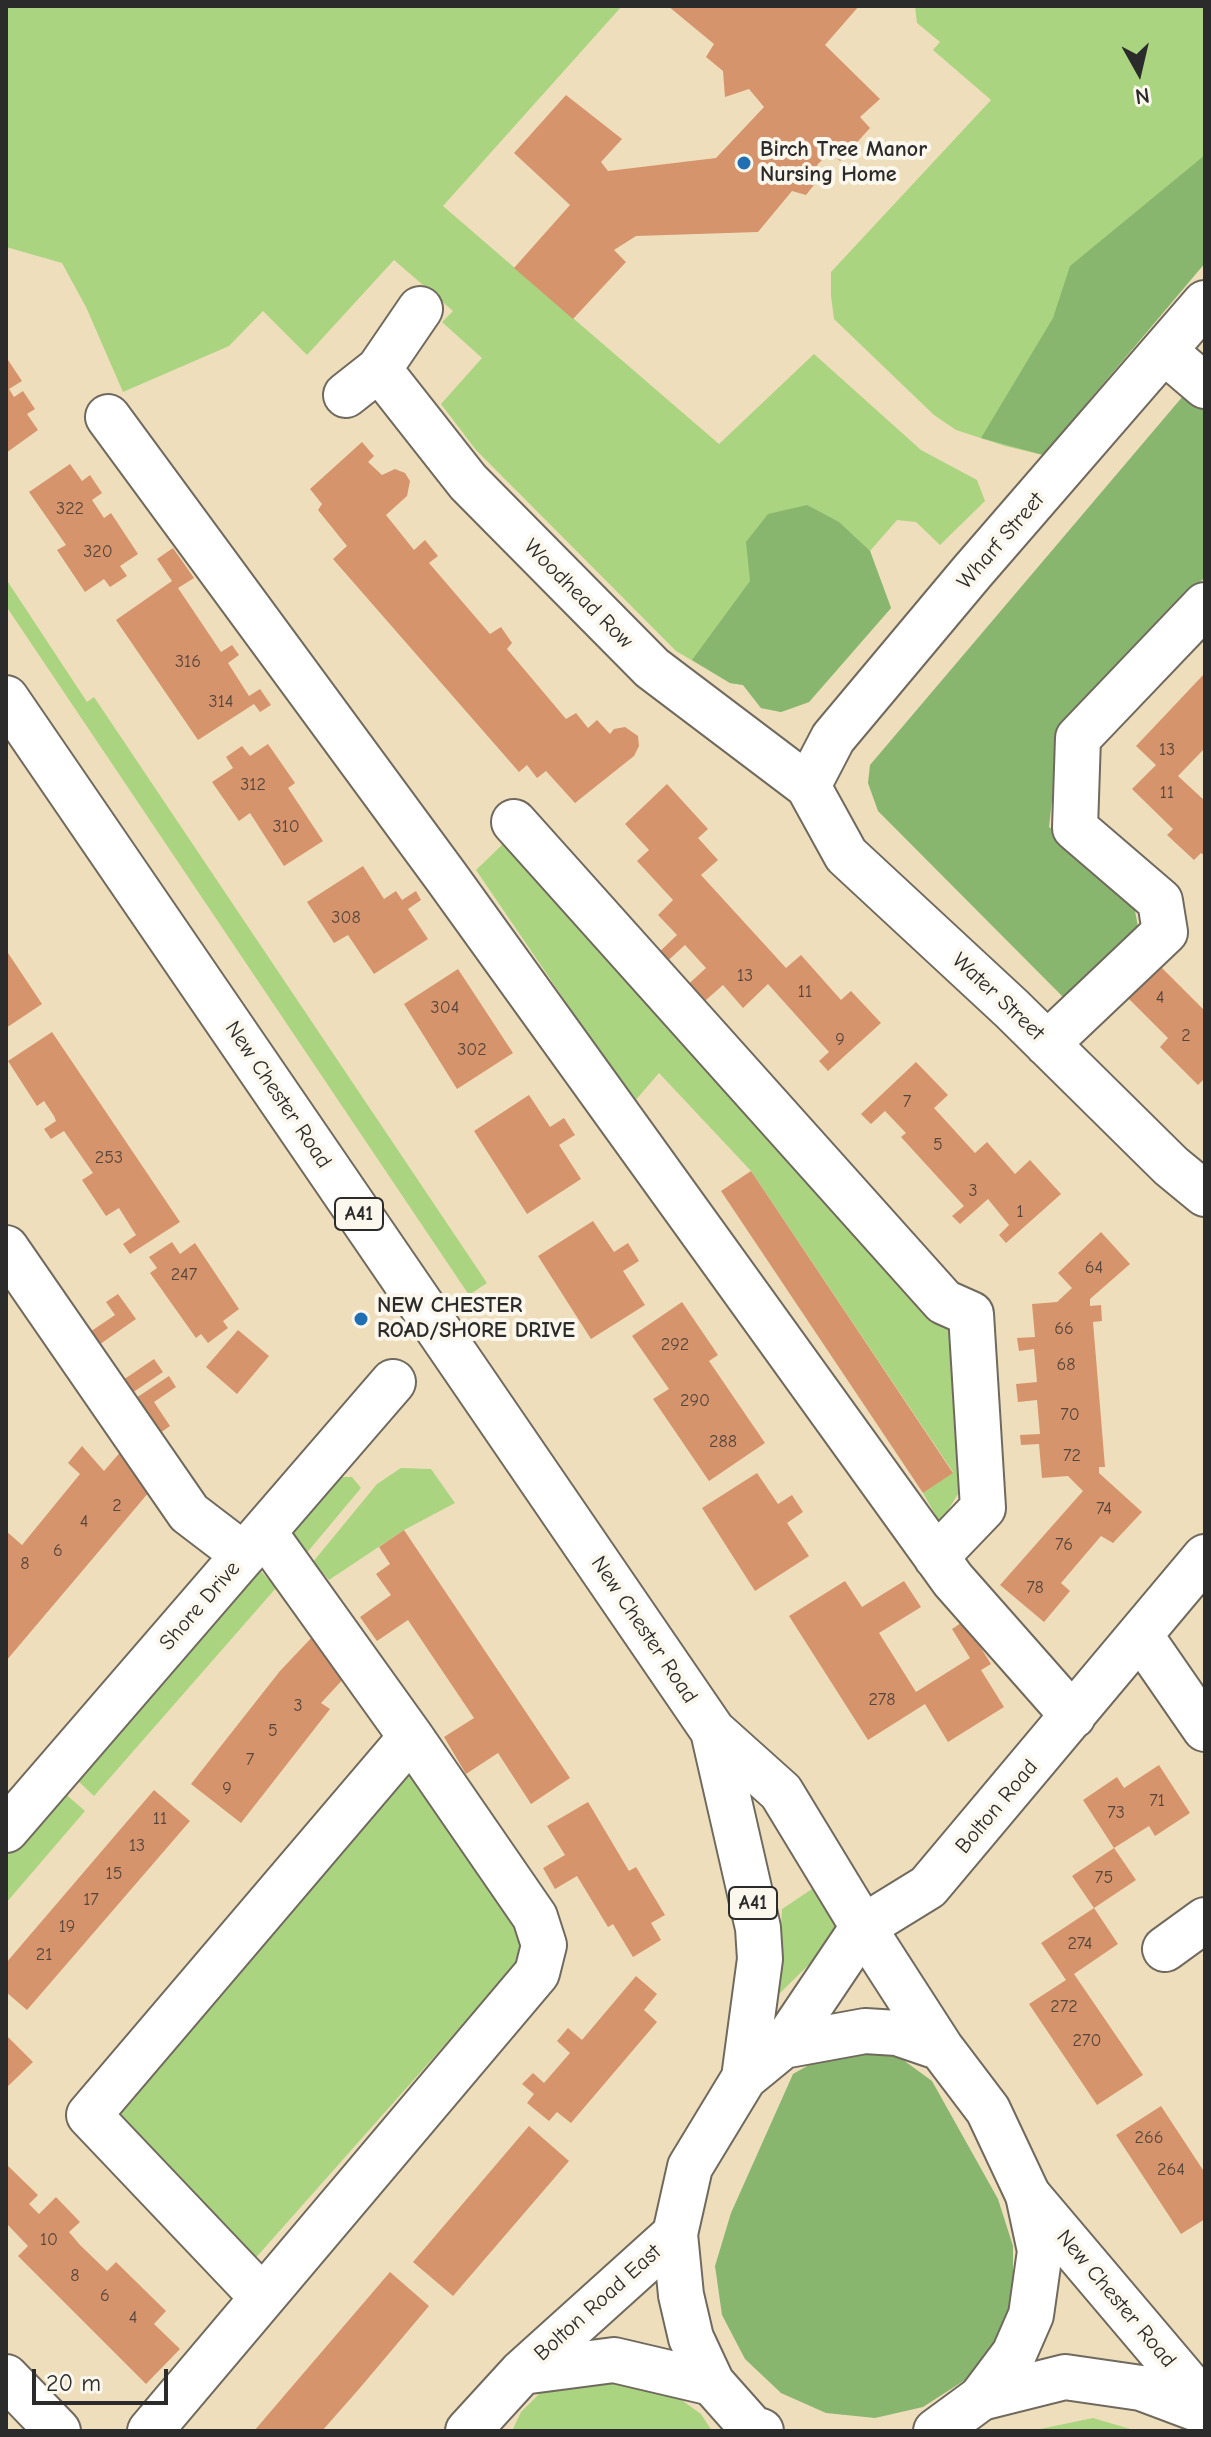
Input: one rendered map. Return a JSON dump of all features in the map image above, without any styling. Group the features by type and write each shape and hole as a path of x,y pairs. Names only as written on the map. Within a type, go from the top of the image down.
{"main road":[{"name":"Wharf Street","path":"808,786 833,738 1205,303"},
{"name":"Woodhead Row","path":"420,309 363,382 468,482 652,668 808,786"},
{"path":"1164,351 1205,386"},
{"path":"108,417 447,878 953,1580 1073,1716"},
{"path":"1047,1044 1165,932 1160,901 1075,828 1078,738 1205,605"},
{"name":"New Chester Road","path":"6,698 713,1731 781,1792 941,2048"},
{"name":"Water Street","path":"808,786 846,855 1047,1044 1171,1166 1205,1194"},
{"path":"514,822 944,1302 971,1314 983,1508 936,1557"},
{"path":"6,1248 189,1513 254,1543 411,1737 535,1917 544,1945 537,1973 150,2431"},
{"name":"Shore Drive","path":"6,1830 393,1382"},
{"name":"Bolton Road","path":"783,2046 863,1927 928,1887 1205,1557"},
{"path":"1140,1635 1205,1729"},
{"name":"New Chester Road","path":"713,1731 758,1928 760,1959 744,2078"},
{"path":"261,2296 89,2115 411,1737"},
{"path":"1165,1949 1205,1920"},
{"name":"A41","path":"755,2430 712,2383 691,2338 681,2295 675,2234 690,2167 744,2078 783,2046 865,2031 897,2033 941,2048 988,2110 1028,2195 1040,2251 1031,2315 1014,2354 981,2398 936,2431"},
{"name":"New Chester Road","path":"1028,2195 1205,2404"},
{"name":"Bolton Road East","path":"468,2431 522,2372 675,2234"},
{"name":"Bolton Road East","path":"522,2372 614,2360 712,2383"},
{"path":"6,2377 58,2431"},
{"name":"New Chester Road","path":"981,2398 1065,2377 1141,2388 1205,2412"},
{"path":"1193,2431 1205,2423"}],"green space":[{"path":"6,6 622,6 443,206 719,444 814,354 921,450 977,480 985,501 940,545 916,522 897,520 870,551 891,608 809,702 781,712 761,708 743,685 730,683 676,651 476,450 441,404 482,358 442,322 453,311 394,260 307,355 263,311 229,346 123,392 86,307 62,263 6,247"},
{"path":"915,6 1205,6 1205,263 1043,455 956,430 934,415 834,319 831,272 991,100 933,50 940,42 917,23"},
{"path":"1205,155 1205,263 1043,455 981,438 1053,318 1070,266"},
{"path":"1189,389 1205,403 1205,577 1061,722 1049,827 1133,900 1138,927 1063,997 878,811 868,783 870,765"},
{"path":"807,505 839,522 870,551 891,608 809,702 781,712 761,708 743,685 730,683 692,660 750,581 746,542 768,514"},
{"path":"6,579 87,702 94,697 487,1283 469,1295 6,606"},
{"path":"506,841 945,1317 958,1344 968,1478 940,1523 923,1493 953,1472 751,1171 659,1073 634,1102 476,870"},
{"path":"401,1468 431,1469 455,1503 404,1530 329,1580 313,1562 377,1484"},
{"path":"326,1477 352,1477 361,1488 305,1555 285,1526"},
{"path":"258,1568 276,1588 94,1796 75,1778"},
{"path":"395,1772 425,1774 529,1931 528,1951 252,2262 125,2137 116,2111"},
{"path":"62,1791 85,1811 6,1903 6,1857"},
{"path":"815,1887 843,1931 777,1996 782,1909"},
{"path":"857,2050 895,2054 932,2081 998,2199 1013,2246 1013,2295 996,2342 965,2380 923,2407 875,2418 826,2413 781,2393 745,2359 722,2315 715,2266 731,2213 793,2074 823,2057"},
{"path":"592,2377 669,2391 701,2414 712,2431 512,2431 521,2412 540,2393 564,2380"},
{"path":"1093,2418 1137,2431 1033,2431 1035,2430"}],"building":[{"name":"Birch Tree Manor Nursing Home","path":"668,6 859,6 825,45 880,99 860,117 870,128 840,161 830,152 817,165 824,172 806,195 792,191 758,232 636,236 614,250 626,262 573,319 514,268 570,205 514,153 566,95 622,139 601,162 608,171 716,158 764,107 749,89 725,97 723,71 706,57 714,44"},
{"path":"6,357 22,381 9,389 14,397 23,391 35,409 27,414 38,430 6,453"},
{"path":"362,442 374,456 368,462 382,475 395,469 405,473 410,481 407,496 386,515 414,550 425,540 438,556 429,563 490,634 501,627 512,643 507,649 566,719 576,713 588,728 597,720 610,734 614,729 625,727 638,736 639,746 634,756 575,803 546,771 537,778 527,765 519,772 333,559 347,546 318,510 322,504 310,489"},
{"path":"70,464 82,481 90,475 102,493 92,500 104,518 111,513 138,554 120,566 127,576 110,587 104,579 85,592 57,550 66,545 29,492"},
{"path":"173,548 194,578 178,588 221,652 232,645 239,655 228,663 249,696 260,689 271,705 260,712 254,704 198,740 116,620 172,581 157,559"},
{"path":"1205,673 1205,748 1178,776 1205,801 1205,856 1201,853 1194,860 1167,835 1173,829 1132,789 1156,765 1136,746"},
{"path":"268,744 295,783 288,788 323,841 284,866 250,813 239,821 212,782 233,768 226,757 242,746 250,756"},
{"path":"667,784 708,829 698,838 718,860 701,875 786,968 801,955 841,1000 851,991 881,1023 828,1071 819,1061 829,1052 768,984 743,1008 723,985 698,1007 682,990 706,968 685,945 661,967 653,958 677,935 658,915 673,900 637,861 649,850 625,824"},
{"path":"363,866 384,899 396,891 402,900 416,891 421,900 408,909 428,939 374,974 348,935 334,943 307,902"},
{"path":"6,950 42,1004 6,1028"},
{"path":"1157,963 1205,1011 1205,1078 1198,1085 1160,1047 1168,1038 1125,995"},
{"path":"458,969 513,1053 457,1089 404,1004"},
{"path":"52,1032 180,1222 130,1254 123,1244 136,1235 119,1208 106,1216 82,1180 93,1173 64,1131 51,1139 44,1129 56,1121 54,1116 44,1101 37,1106 8,1061"},
{"path":"916,1062 948,1095 934,1108 975,1153 987,1142 1015,1174 1030,1160 1061,1194 1006,1243 999,1235 1009,1225 988,1199 960,1224 952,1216 964,1206 901,1137 906,1133 885,1111 871,1124 861,1114"},
{"path":"529,1095 550,1127 564,1118 575,1135 559,1145 581,1179 527,1214 474,1131"},
{"path":"751,1171 953,1473 923,1493 721,1191"},
{"path":"593,1221 614,1252 628,1243 639,1261 623,1271 645,1305 591,1339 538,1256"},
{"path":"1101,1232 1130,1264 1090,1299 1090,1306 1101,1305 1102,1321 1093,1322 1105,1467 1099,1467 1099,1473 1142,1512 1113,1543 1101,1536 1061,1583 1070,1591 1044,1622 1000,1585 1083,1491 1068,1476 1042,1478 1039,1444 1021,1445 1020,1435 1040,1434 1037,1400 1018,1402 1016,1384 1037,1382 1034,1349 1019,1351 1017,1338 1035,1337 1032,1304 1057,1302 1072,1288 1058,1273"},
{"path":"172,1242 180,1254 195,1243 239,1309 223,1321 228,1328 208,1343 201,1334 196,1338 150,1273 157,1268 149,1257"},
{"path":"118,1294 136,1319 96,1347 87,1334 115,1315 106,1302"},
{"path":"682,1302 718,1355 709,1361 765,1443 709,1481 653,1399 669,1389 632,1336"},
{"path":"238,1330 269,1356 237,1394 206,1367"},
{"path":"154,1359 163,1372 132,1393 123,1380"},
{"path":"169,1376 176,1387 154,1402 170,1426 153,1438 130,1402"},
{"path":"82,1446 104,1471 123,1449 155,1485 6,1661 6,1531 22,1545 80,1474 68,1463"},
{"path":"757,1473 778,1504 792,1495 803,1512 787,1523 809,1556 755,1591 702,1508"},
{"path":"404,1530 570,1778 531,1804 498,1753 466,1774 444,1737 474,1718 408,1620 377,1641 360,1617 391,1595 376,1574 390,1564 379,1547"},
{"path":"845,1581 862,1607 904,1581 921,1607 879,1633 916,1692 970,1658 952,1629 964,1621 991,1664 981,1670 1004,1707 948,1742 925,1704 868,1740 789,1616"},
{"path":"315,1634 347,1675 321,1703 330,1709 241,1823 191,1784 280,1671"},
{"path":"1159,1765 1190,1813 1155,1836 1149,1826 1114,1848 1083,1800 1117,1777 1124,1788"},
{"path":"154,1790 190,1821 27,2010 6,1992 6,1963"},
{"path":"588,1802 629,1871 636,1867 665,1915 651,1923 661,1940 633,1957 613,1924 608,1927 577,1876 555,1889 543,1868 565,1855 547,1826"},
{"path":"1114,1848 1136,1880 1094,1908 1072,1876"},
{"path":"1094,1908 1118,1944 1074,1974 1143,2075 1097,2105 1029,2004 1066,1980 1041,1943"},
{"path":"636,1976 657,1994 644,2010 657,2022 571,2123 557,2112 549,2121 527,2103 534,2094 522,2084 533,2073 544,2083 570,2053 557,2041 568,2028 582,2040"},
{"path":"6,2035 33,2062 6,2088"},
{"path":"1161,2106 1205,2173 1205,2219 1181,2234 1116,2135"},
{"path":"529,2126 569,2161 453,2296 413,2262"},
{"path":"6,2164 38,2195 29,2204 39,2214 56,2197 80,2222 69,2232 80,2245 107,2271 116,2262 166,2311 154,2324 180,2349 146,2384 18,2256 28,2246 6,2223"},
{"path":"390,2272 429,2306 359,2389 322,2431 254,2431"}],"place":[{"name":"Birch Tree Manor Nursing Home","path":"744,163"},
{"name":"NEW CHESTER ROAD/SHORE DRIVE","path":"361,1319"}]}
